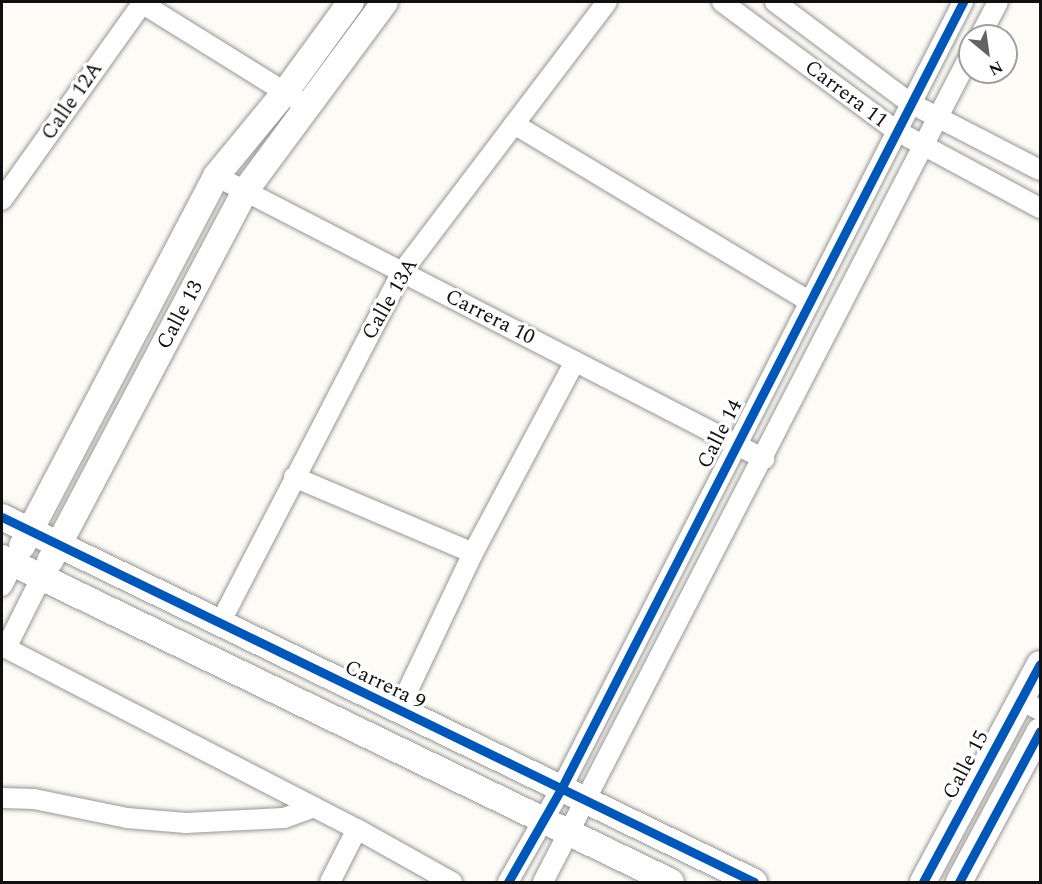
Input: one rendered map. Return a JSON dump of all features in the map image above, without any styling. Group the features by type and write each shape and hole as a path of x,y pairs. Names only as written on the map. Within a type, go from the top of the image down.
{"street":[{"path":"142,2 286,91 308,108"},
{"name":"Calle 12A","path":"2,200 142,2"},
{"name":"Calle 13","path":"5,569 29,533 216,176 286,91 351,2"},
{"name":"Calle 13","path":"4,647 245,191 385,2"},
{"name":"Calle 13A","path":"219,625 402,272 607,2"},
{"name":"Carrera 11","path":"722,2 921,147 1041,208"},
{"name":"Carrera 11","path":"775,2 910,103 1041,171"},
{"name":"Calle 14","path":"508,882 561,789 807,300 963,2"},
{"path":"986,24 998,2"},
{"path":"543,882 764,459 958,78"},
{"path":"514,124 807,300"},
{"name":"Carrera 10","path":"216,176 764,459"},
{"path":"398,711 473,553 574,361"},
{"path":"294,477 473,553"},
{"name":"Carrera 9","path":"2,518 561,789 742,880"},
{"path":"5,569 42,578 671,882"},
{"path":"4,647 357,829 452,882"},
{"name":"Calle 15","path":"923,882 1031,705 1039,672"},
{"path":"958,882 1041,731"},
{"path":"2,798 34,799 127,818 186,823 284,818 314,807"},
{"path":"330,882 357,829"}],"cycle path":[{"path":"508,882 561,789 963,2"},
{"path":"2,517 754,882"},
{"path":"923,882 1040,664"},
{"path":"959,882 1040,731"}]}
